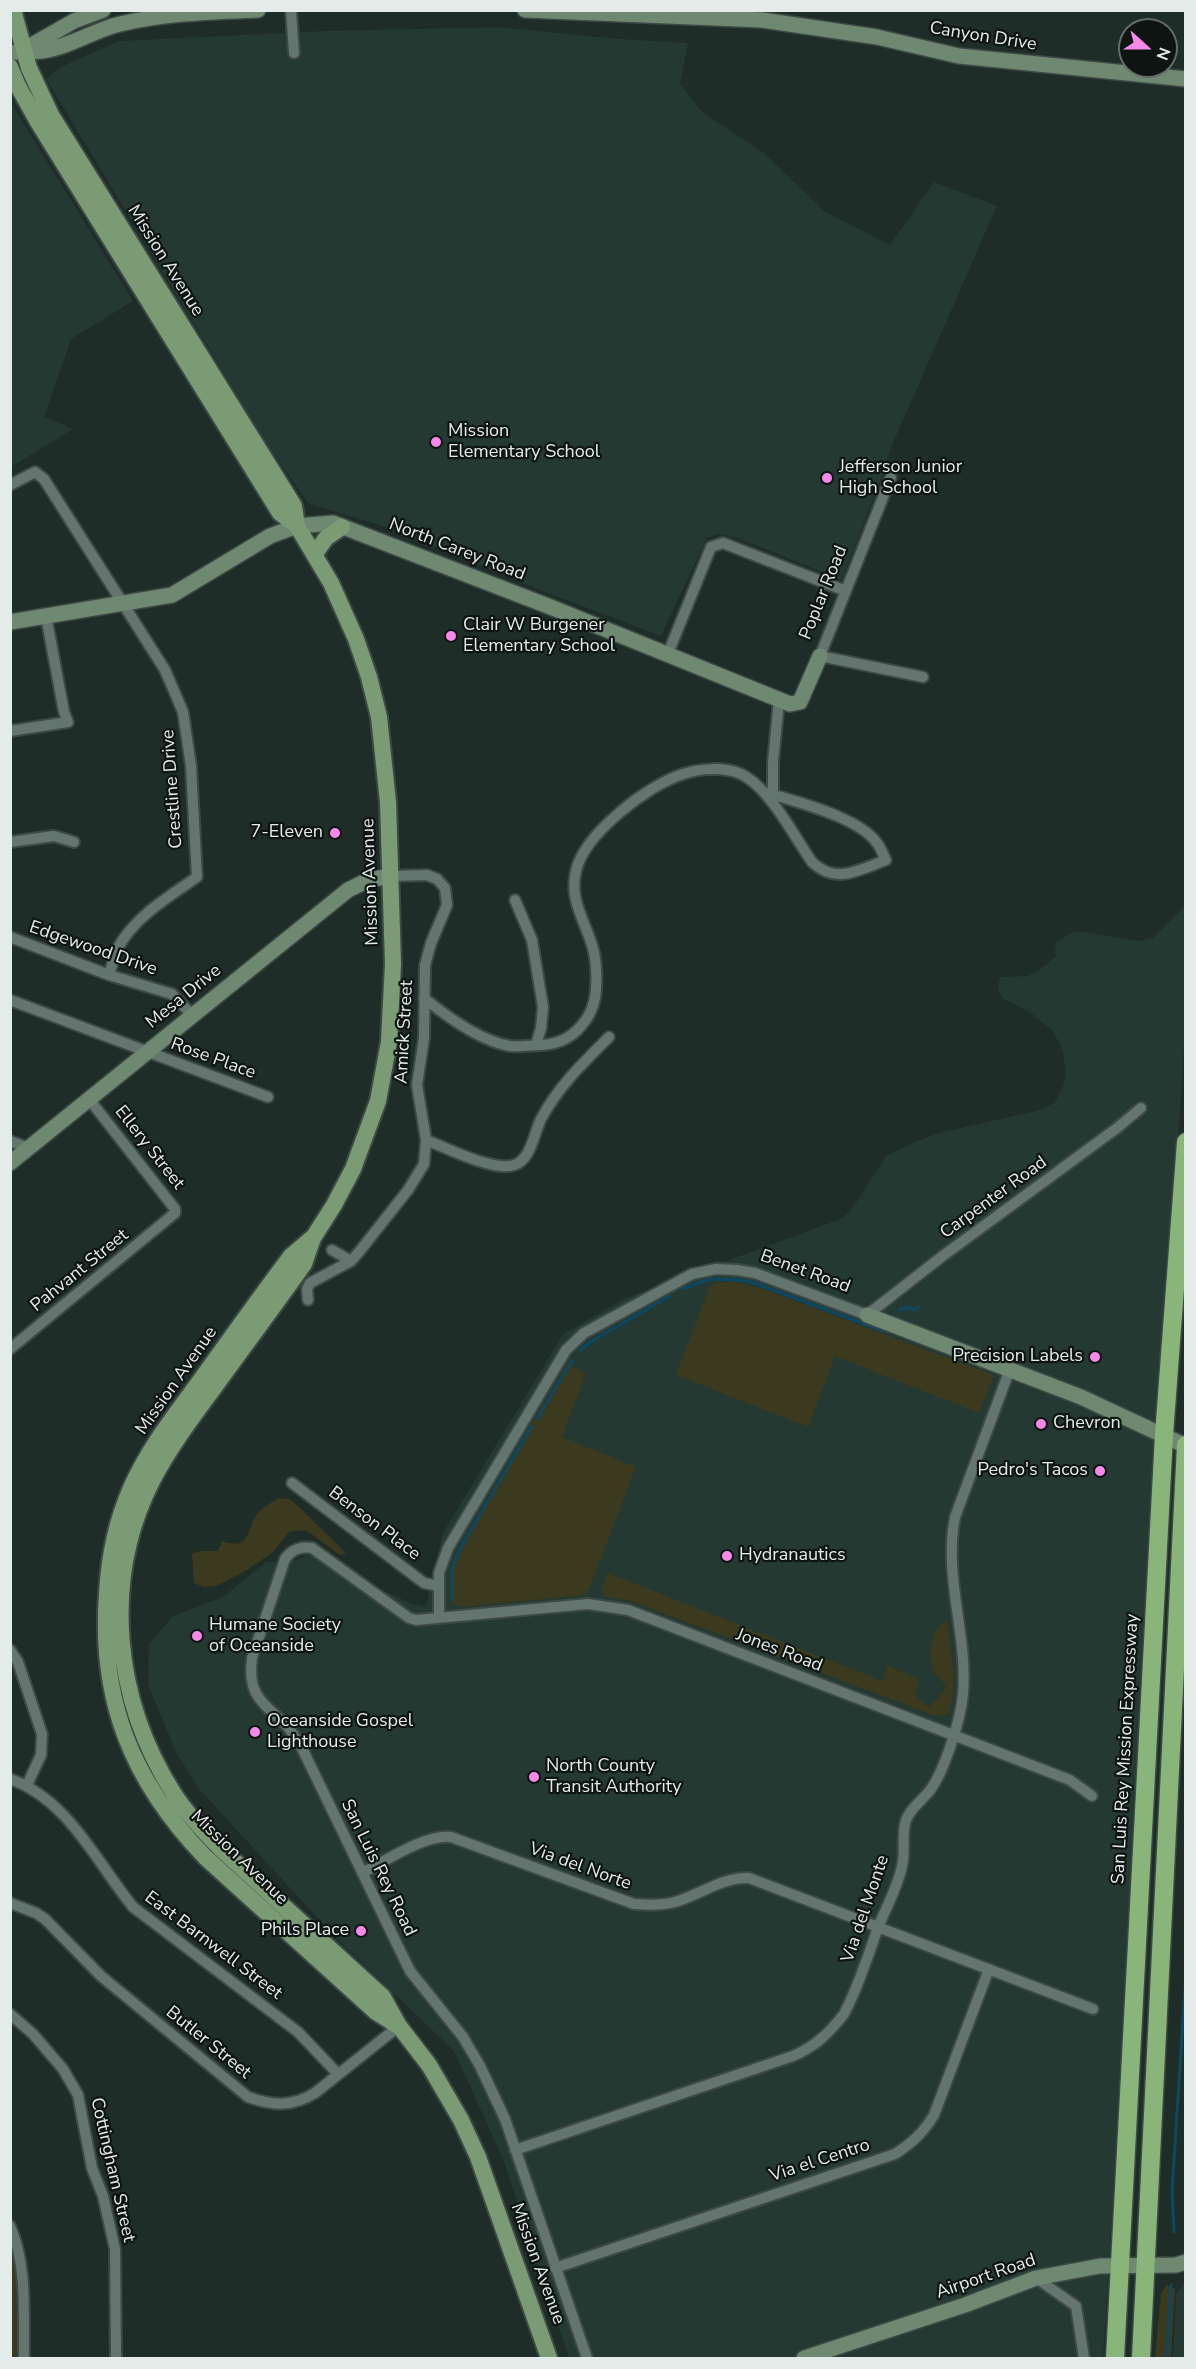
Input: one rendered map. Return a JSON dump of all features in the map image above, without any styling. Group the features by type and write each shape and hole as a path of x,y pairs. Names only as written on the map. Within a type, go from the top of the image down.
{"highway":[{"name":"San Luis Rey Mission Expressway","path":"1115,2358 1164,1435 1185,1142"},
{"path":"1142,2358 1185,1445"}],"main road":[{"name":"Mission Avenue","path":"13,10 17,52 51,115 294,506 297,526 349,621 363,657 375,697 385,757 391,876 393,1004 383,1081 371,1123 353,1169 313,1238 304,1264 174,1443 153,1479 136,1516 123,1578 120,1620 122,1659 138,1723 156,1763 175,1795 221,1849 383,1997 399,2026 429,2065 452,2102 469,2137 549,2358"},
{"name":"Mission Avenue","path":"10,67 38,122 281,515 297,526"},
{"path":"314,555 326,538 342,527"}],"street":[{"path":"17,52 74,21 103,10"},
{"path":"17,52 41,51 118,24 158,16 258,10"},
{"path":"291,10 294,53"},
{"name":"Canyon Drive","path":"525,10 630,12 762,20 877,38 959,56 1185,79"},
{"name":"Crestline Drive","path":"10,485 36,472 44,479 165,670 183,712 190,766 197,877 137,922 118,949 109,975"},
{"name":"Poplar Road","path":"779,700 790,704 800,702 891,477"},
{"name":"North Carey Road","path":"10,622 172,595 270,536 297,526 324,522 545,604 667,656 779,700"},
{"path":"667,656 710,550 716,544 723,543 846,591"},
{"path":"10,731 68,722 64,712 46,616"},
{"path":"820,656 923,677"},
{"path":"424,998 453,1022 510,1046 553,1045 574,1035 588,1019 595,1004 597,971 592,944 583,925 573,887 580,859 599,833 620,812 658,784 685,773 721,768 742,775 769,794 804,802 831,813 877,842 886,860 852,873 838,875 821,870 812,862 769,794 779,700"},
{"path":"10,842 54,836 74,842"},
{"name":"Amick Street","path":"308,1300 307,1289 310,1283 351,1261 413,1182 424,1164 426,1140 417,1086 424,1038 425,965 431,943 447,905 447,893 436,879 427,875 391,876"},
{"name":"Mesa Drive","path":"10,1163 348,890 368,880 391,876"},
{"path":"516,900 532,940 543,1007 541,1028 536,1045"},
{"name":"Edgewood Drive","path":"10,938 109,975 172,994 192,1015"},
{"name":"Rose Place","path":"10,1000 268,1096"},
{"path":"426,1140 494,1166 513,1166 524,1159 549,1104 570,1076 609,1037"},
{"name":"Ellery Street","path":"89,1099 175,1209 170,1218"},
{"name":"Carpenter Road","path":"867,1315 1141,1108"},
{"path":"10,1141 29,1148"},
{"name":"Pahvant Street","path":"10,1349 170,1218"},
{"path":"332,1250 351,1261"},
{"name":"Benet Road","path":"439,1618 440,1573 448,1548 566,1350 584,1333 692,1274 716,1269 755,1273 1081,1397 1185,1445"},
{"name":"Via del Monte","path":"515,2150 793,2056 812,2048 830,2033 844,2014 903,1864 906,1818 930,1790 936,1779 960,1715 963,1684 952,1562 952,1529 1010,1369"},
{"name":"Benson Place","path":"292,1483 424,1583 439,1586"},
{"name":"San Luis Rey Road","path":"439,1618 416,1620 409,1618 312,1548 304,1546 289,1553 285,1559 252,1658 249,1674 254,1691 268,1710 287,1726 300,1744 410,1971 422,1988 446,2013 480,2066 505,2119 587,2358"},
{"name":"Jones Road","path":"439,1618 588,1604 628,1610 1070,1780 1092,1796"},
{"path":"10,1650 18,1662 42,1734 41,1755 27,1785"},
{"name":"East Barnwell Street","path":"10,1779 27,1785 45,1797 66,1816 113,1883 133,1907 298,2032 338,2074"},
{"name":"Via del Norte","path":"362,1873 426,1840 443,1836 634,1904 661,1906 734,1878 749,1878 1093,2009"},
{"name":"Butler Street","path":"10,1903 45,1919 101,1976 248,2097 261,2102 284,2105 302,2101 315,2094 399,2026"},
{"name":"Via el Centro","path":"555,2268 895,2154 914,2142 923,2133 934,2115 989,1969"},
{"name":"Cottingham Street","path":"10,2014 33,2034 63,2069 78,2095 92,2168 103,2196 115,2249 116,2358"},
{"path":"10,2226 16,2240 22,2288 24,2358"},
{"name":"Airport Road","path":"804,2358 965,2305 1036,2278 1079,2268 1176,2265 1185,2262"},
{"path":"1036,2278 1076,2306 1084,2358"}],"shaded area":[{"path":"498,27 619,39 688,43 680,84 703,113 764,153 824,211 890,245 934,182 997,206 889,452 842,580 735,537 717,534 707,538 661,636 535,588 393,529 309,504 265,441 46,79 61,67 119,41 326,31"},
{"path":"11,103 133,301 71,339 44,417 73,429 11,467"},
{"path":"1185,906 1185,1030 1103,2358 569,2358 503,2159 454,2051 336,1938 199,1789 177,1754 148,1685 149,1644 173,1616 223,1597 266,1562 293,1561 308,1555 410,1603 426,1607 443,1533 563,1334 626,1298 838,1220 846,1215 856,1203 886,1156 915,1142 939,1133 1036,1111 1054,1103 1066,1076 1063,1051 1053,1031 1031,1013 1002,998 998,988 1000,977 1028,976 1045,966 1056,956 1055,942 1076,931 1138,941 1153,938"},
{"path":"733,1281 763,1289 994,1375 979,1413 835,1356 808,1427 676,1375 709,1288 716,1283"},
{"path":"567,1364 586,1373 562,1437 636,1467 589,1589 584,1595 462,1607 452,1604 449,1599 450,1570 458,1549"},
{"path":"278,1498 290,1499 346,1553 340,1555 306,1530 289,1532 273,1552 247,1570 216,1586 204,1587 194,1583 192,1554 201,1551 218,1551 222,1541 232,1544 243,1541 258,1513"},
{"path":"608,1573 882,1681 888,1666 918,1679 918,1688 914,1694 929,1707 947,1688 932,1667 930,1653 936,1631 945,1621 952,1657 954,1684 950,1707 946,1715 936,1716 628,1600 605,1597 601,1590"},
{"path":"11,2251 16,2272 18,2358 11,2358"},
{"path":"1185,2282 1185,2358 1173,2358 1176,2294"},
{"path":"1167,2285 1175,2289 1171,2358 1155,2358 1161,2293"}],"waterway":[{"path":"682,1289 706,1280 749,1281 883,1331 889,1331"},
{"path":"580,1350 670,1296"},
{"path":"899,1310 908,1307 914,1310 919,1307"},
{"path":"537,1419 572,1361"},
{"path":"452,1600 452,1569 460,1549 532,1426"},
{"path":"1174,2232 1172,2191 1186,1973"},
{"path":"1167,2358 1171,2285"}],"place":[{"name":"Mission Elementary School","path":"436,442"},
{"name":"Jefferson Junior High School","path":"827,478"},
{"name":"Clair W Burgener Elementary School","path":"451,636"},
{"name":"7-Eleven","path":"335,833"},
{"name":"Precision Labels","path":"1095,1357"},
{"name":"Chevron","path":"1041,1424"},
{"name":"Pedro's Tacos","path":"1100,1471"},
{"name":"Hydranautics","path":"727,1556"},
{"name":"Humane Society of Oceanside","path":"197,1636"},
{"name":"Oceanside Gospel Lighthouse","path":"255,1732"},
{"name":"North County Transit Authority","path":"534,1777"},
{"name":"Phils Place","path":"361,1931"}]}
